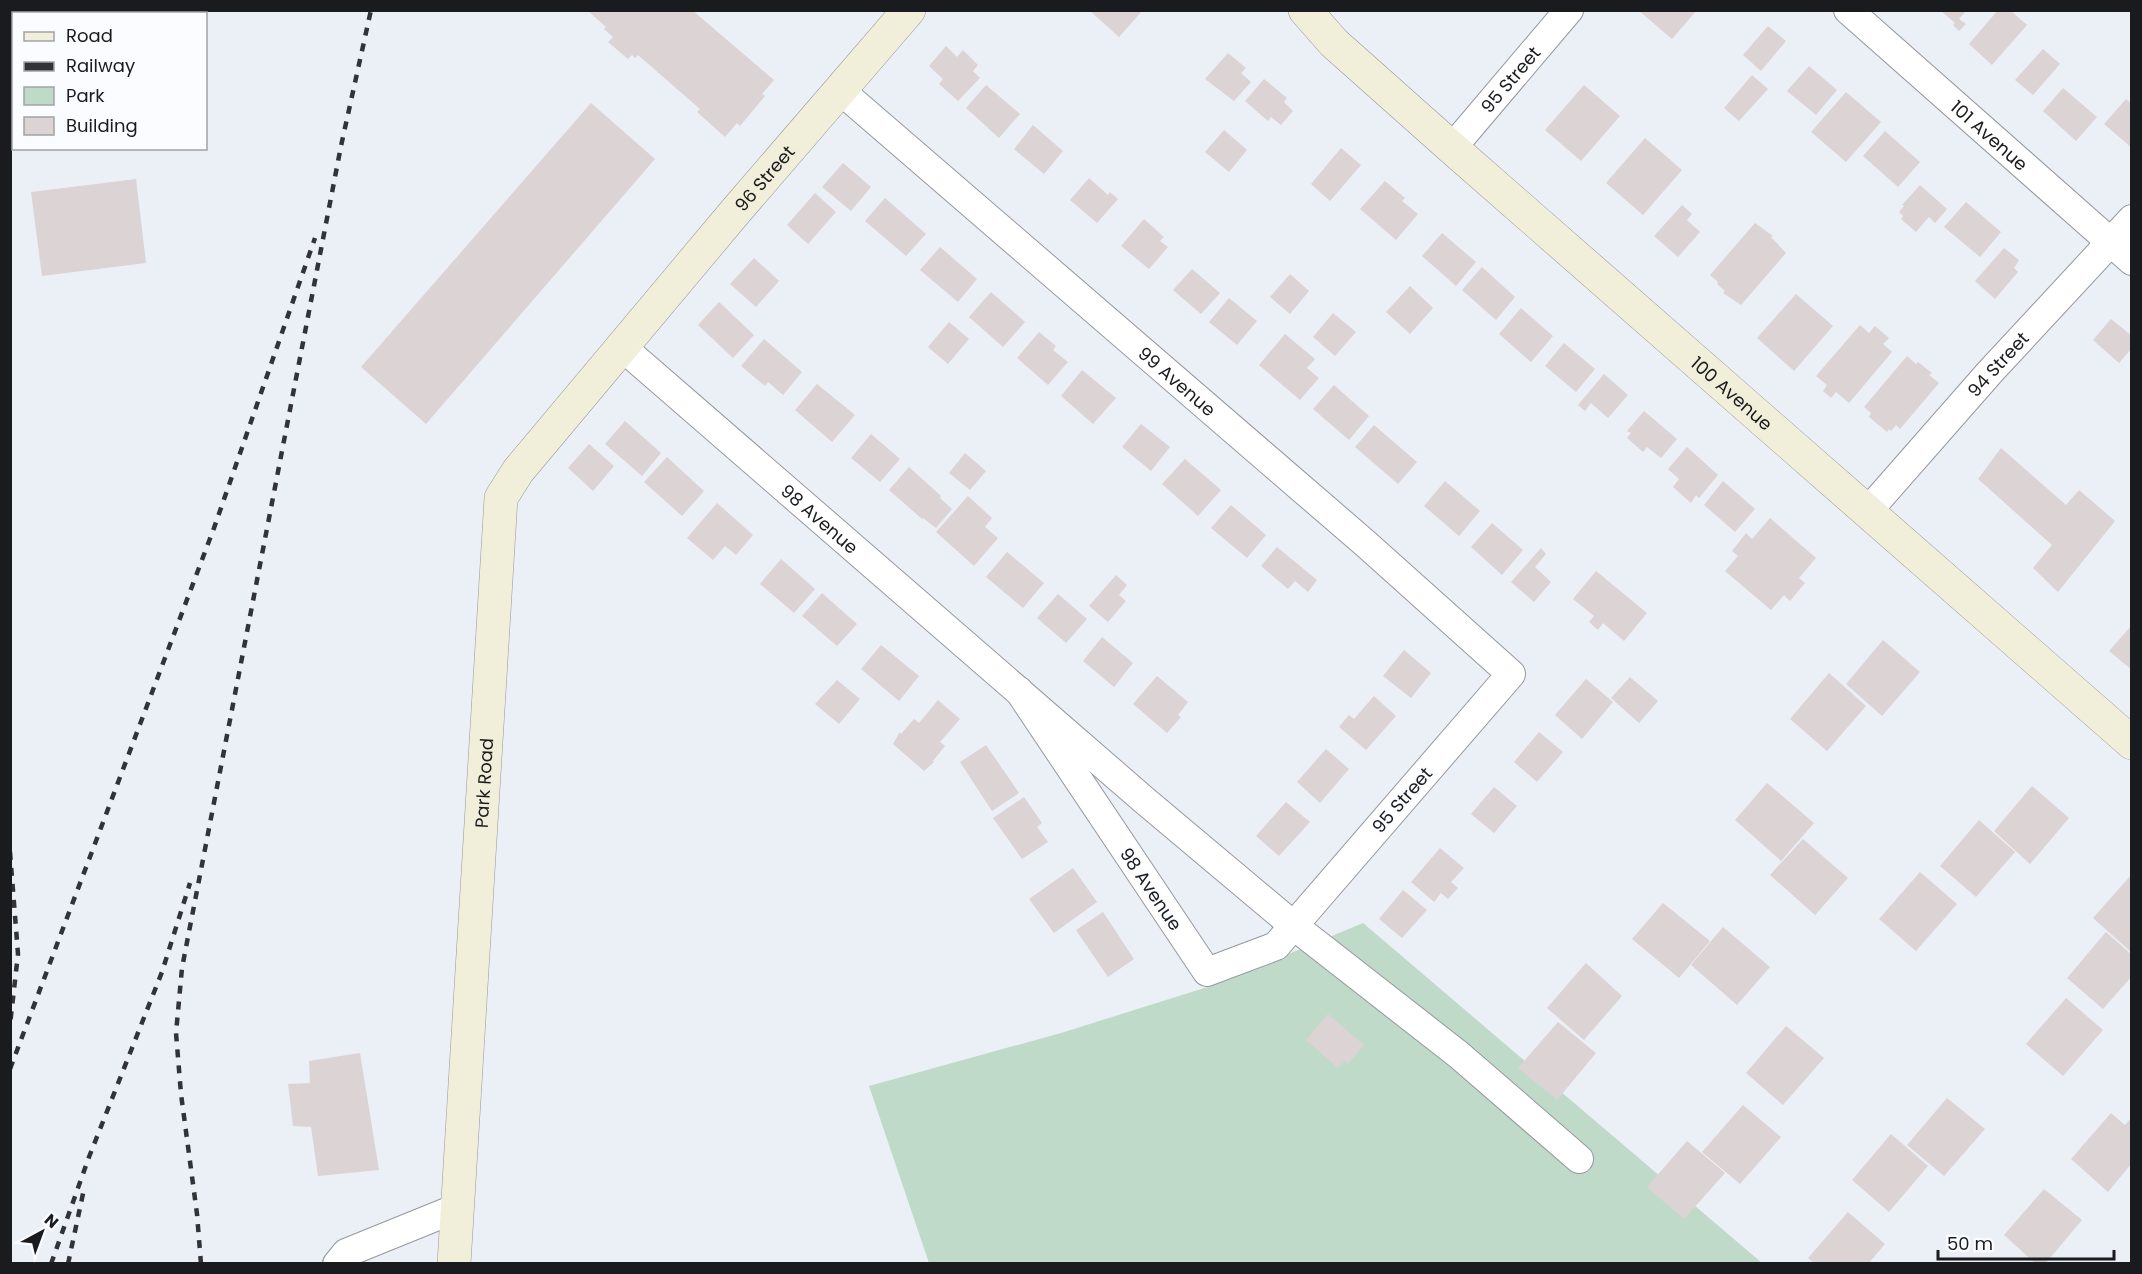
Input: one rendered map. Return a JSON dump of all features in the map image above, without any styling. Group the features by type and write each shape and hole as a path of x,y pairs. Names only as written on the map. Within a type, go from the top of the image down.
{"street":[{"name":"96 Street","path":"622,346 909,10"},
{"name":"100 Avenue","path":"1279,10 1334,43"},
{"name":"100 Avenue","path":"1305,10 1334,43 1452,148 2132,744"},
{"name":"95 Street","path":"1452,148 1569,10"},
{"name":"101 Avenue","path":"1848,10 2121,252"},
{"name":"99 Avenue","path":"841,91 1366,544 1511,674"},
{"name":"94 Street","path":"1868,512 1990,372 2121,252 2132,219"},
{"name":"98 Avenue","path":"622,346 1144,800 1294,926 1459,1055 1579,1159"},
{"name":"Park Road","path":"454,1263 501,498 518,471 622,346"},
{"name":"95 Street","path":"1294,926 1511,674"},
{"name":"98 Avenue","path":"1019,691 1207,972 1276,946 1294,926"},
{"path":"337,1263 346,1253 457,1208"}],"green space":[{"path":"1363,923 1762,1263 929,1263 869,1086 1061,1033 1214,985"}],"building":[{"path":"92,10 188,10 194,12 92,12"},
{"path":"587,10 692,10 774,80 762,94 765,96 740,126 737,123 725,137 697,112 700,109 638,55 635,58 632,55 628,59 608,42 613,37 604,29 606,27"},
{"path":"1089,10 1143,10 1119,37"},
{"path":"1638,10 1697,10 1672,39"},
{"path":"1940,10 1967,10 1959,19 1966,24 1959,31 1953,25 1955,23"},
{"path":"1998,10 2010,10 2027,25 1992,65 1969,44"},
{"path":"1768,26 1786,41 1761,71 1743,55"},
{"path":"946,46 957,57 963,50 978,65 973,71 980,78 958,101 939,84 943,79 929,66"},
{"path":"2043,49 2060,64 2033,95 2015,80"},
{"path":"1228,53 1246,68 1241,73 1251,82 1234,101 1205,79"},
{"path":"1809,66 1837,90 1816,115 1787,91"},
{"path":"1752,75 1768,89 1739,121 1724,108"},
{"path":"1264,79 1287,98 1284,102 1293,111 1281,125 1271,117 1268,121 1245,101"},
{"path":"986,85 1020,114 999,138 966,108"},
{"path":"1584,85 1620,116 1581,161 1545,130"},
{"path":"2063,88 2097,117 2076,141 2043,111"},
{"path":"1846,92 1881,122 1846,162 1811,132"},
{"path":"2126,99 2132,104 2132,148 2104,124"},
{"path":"591,103 655,159 426,424 361,367"},
{"path":"1033,125 1063,151 1044,174 1014,149"},
{"path":"1224,130 1247,150 1229,172 1205,152"},
{"path":"1885,131 1920,162 1898,187 1863,156"},
{"path":"1645,138 1682,170 1643,215 1606,183"},
{"path":"1341,148 1361,165 1330,201 1311,184"},
{"path":"843,163 871,187 851,211 822,187"},
{"path":"1089,178 1108,195 1110,192 1118,199 1097,223 1070,200"},
{"path":"136,179 146,263 42,276 31,192"},
{"path":"1385,181 1405,198 1402,201 1418,214 1396,240 1360,209"},
{"path":"1920,185 1947,209 1935,223 1929,217 1916,232 1901,219 1903,216 1899,212 1904,206 1902,205"},
{"path":"815,193 836,212 808,244 787,225"},
{"path":"885,198 926,234 906,256 865,221"},
{"path":"1966,202 2001,232 1980,257 1944,227"},
{"path":"1682,205 1692,214 1687,220 1700,232 1678,257 1654,236"},
{"path":"1144,219 1164,237 1160,241 1168,247 1149,269 1121,246"},
{"path":"1755,223 1773,236 1771,237 1786,253 1741,305 1723,293 1725,291 1710,275"},
{"path":"1442,233 1476,262 1456,286 1422,256"},
{"path":"940,247 977,279 958,302 920,270"},
{"path":"2004,248 2019,260 2014,268 2018,272 1995,299 1975,281"},
{"path":"754,258 779,281 756,307 730,284"},
{"path":"1482,267 1515,297 1496,320 1462,290"},
{"path":"1192,269 1220,293 1201,314 1173,290"},
{"path":"1290,274 1309,291 1290,314 1270,297"},
{"path":"1410,286 1433,308 1410,334 1386,312"},
{"path":"991,292 1025,322 1003,347 969,317"},
{"path":"1796,294 1833,326 1794,371 1757,338"},
{"path":"1229,298 1257,321 1237,345 1209,322"},
{"path":"719,302 754,335 733,358 698,325"},
{"path":"1521,308 1553,336 1531,362 1499,334"},
{"path":"1333,313 1356,332 1335,356 1313,337"},
{"path":"2111,319 2132,336 2132,348 2119,363 2093,340"},
{"path":"949,322 969,339 948,364 928,347"},
{"path":"1860,325 1869,333 1875,326 1889,338 1883,344 1892,352 1849,403 1836,392 1831,398 1823,391 1827,385 1816,376"},
{"path":"1039,332 1056,346 1053,350 1068,362 1048,385 1017,358"},
{"path":"1285,334 1315,359 1307,368 1319,378 1300,400 1259,365"},
{"path":"764,339 802,372 783,395 768,382 765,386 741,366"},
{"path":"1564,343 1595,369 1576,392 1545,366"},
{"path":"1907,356 1932,373 1929,375 1939,383 1900,429 1896,425 1887,432 1869,417 1871,413 1864,407"},
{"path":"1082,370 1116,398 1093,424 1061,396"},
{"path":"1604,374 1628,395 1608,418 1591,403 1585,411 1578,405"},
{"path":"817,384 855,415 832,442 795,410"},
{"path":"1334,385 1369,416 1349,440 1313,409"},
{"path":"1644,411 1677,439 1661,458 1647,447 1643,452 1627,438 1631,433 1627,431"},
{"path":"625,421 661,453 642,476 605,444"},
{"path":"1141,424 1170,447 1151,471 1122,447"},
{"path":"1374,425 1417,462 1398,484 1355,447"},
{"path":"871,434 900,459 880,482 851,458"},
{"path":"589,444 614,466 593,491 568,468"},
{"path":"1687,447 1718,475 1699,498 1696,495 1691,503 1673,487 1679,479 1668,469"},
{"path":"2001,448 2066,505 2079,490 2115,521 2058,592 2033,568 2052,545 1978,479"},
{"path":"965,453 986,471 970,490 949,473"},
{"path":"667,457 704,491 682,516 644,482"},
{"path":"1185,459 1221,490 1198,516 1162,484"},
{"path":"909,467 952,509 936,528 922,519 889,490"},
{"path":"1445,481 1480,511 1459,536 1424,506"},
{"path":"1723,481 1755,509 1735,532 1704,505"},
{"path":"968,496 992,518 985,527 998,538 974,566 936,532"},
{"path":"717,503 753,535 736,555 725,546 713,560 687,538"},
{"path":"1231,505 1266,535 1247,558 1211,528"},
{"path":"1770,518 1816,558 1799,578 1805,583 1790,601 1784,595 1771,610 1725,571 1738,556 1732,551 1746,533 1752,539"},
{"path":"1492,523 1523,550 1502,575 1471,547"},
{"path":"1277,547 1317,580 1308,592 1295,581 1288,589 1261,566"},
{"path":"1541,548 1546,554 1535,567 1551,582 1534,602 1511,582"},
{"path":"1007,552 1044,583 1023,608 986,577"},
{"path":"781,559 815,589 794,613 760,584"},
{"path":"1596,571 1647,613 1624,641 1603,623 1598,630 1589,622 1594,616 1573,599"},
{"path":"1116,575 1127,585 1119,595 1126,601 1108,622 1089,606"},
{"path":"822,593 857,624 837,646 802,616"},
{"path":"1058,594 1087,619 1066,643 1037,618"},
{"path":"2132,625 2132,670 2109,651"},
{"path":"1102,637 1133,663 1114,687 1083,661"},
{"path":"1883,640 1920,672 1882,716 1846,684"},
{"path":"881,645 919,676 899,701 861,669"},
{"path":"1404,650 1431,673 1411,698 1383,676"},
{"path":"1829,673 1866,706 1827,751 1790,719"},
{"path":"1157,676 1188,702 1178,715 1181,717 1167,733 1133,704"},
{"path":"1630,677 1658,701 1639,723 1611,698"},
{"path":"1586,679 1613,702 1582,739 1555,715"},
{"path":"837,680 860,699 839,724 815,704"},
{"path":"1374,696 1396,716 1366,750 1339,727 1349,715 1354,719"},
{"path":"938,700 960,719 940,742 945,746 934,762 924,771 893,744 900,732 901,734 914,719 919,723"},
{"path":"1539,732 1563,752 1537,782 1514,762"},
{"path":"986,745 1019,793 992,811 960,762"},
{"path":"1326,749 1349,769 1320,803 1297,782"},
{"path":"1767,783 1814,823 1781,861 1735,820"},
{"path":"2032,786 2069,818 2030,864 1994,831"},
{"path":"1494,787 1517,806 1494,833 1471,814"},
{"path":"1024,797 1042,823 1037,827 1048,842 1022,859 993,818"},
{"path":"1286,802 1310,822 1279,856 1256,836"},
{"path":"1979,820 2015,852 1976,897 1940,866"},
{"path":"1803,839 1848,878 1815,915 1770,875"},
{"path":"1440,848 1464,868 1451,882 1458,888 1448,899 1441,893 1434,902 1411,882"},
{"path":"1073,868 1097,902 1054,933 1029,899"},
{"path":"1920,872 1957,904 1916,951 1879,919"},
{"path":"2132,874 2132,949 2130,951 2093,918"},
{"path":"1403,890 1427,910 1402,938 1379,919"},
{"path":"1663,903 1710,941 1679,978 1632,939"},
{"path":"1103,912 1134,959 1108,977 1076,930"},
{"path":"1723,927 1770,967 1737,1005 1691,965"},
{"path":"2106,932 2132,955 2132,976 2103,1009 2067,978"},
{"path":"1586,963 1622,996 1584,1040 1547,1008"},
{"path":"2066,998 2103,1030 2063,1076 2026,1044"},
{"path":"1328,1014 1364,1045 1348,1064 1345,1061 1338,1068 1306,1040"},
{"path":"1558,1022 1596,1053 1557,1100 1518,1068"},
{"path":"1786,1026 1824,1058 1783,1105 1746,1073"},
{"path":"360,1053 379,1170 318,1176 311,1127 293,1126 288,1084 310,1083 309,1061"},
{"path":"1947,1098 1985,1129 1944,1176 1907,1145"},
{"path":"1743,1105 1781,1137 1740,1184 1702,1152"},
{"path":"2111,1113 2125,1125 2132,1117 2132,1163 2108,1192 2071,1159"},
{"path":"1891,1134 1928,1166 1889,1212 1852,1180"},
{"path":"1687,1141 1725,1173 1684,1219 1647,1187"},
{"path":"2044,1189 2082,1220 2045,1264 2036,1264 2004,1235"},
{"path":"1848,1212 1885,1244 1868,1264 1815,1264 1808,1258"}],"railway":[{"path":"201,1264 176,1033 182,968 341,146 371,10"},
{"path":"10,1069 214,528 315,238"},
{"path":"10,852 18,954 10,1025"},
{"path":"51,1264 89,1157 162,972 190,883"},
{"path":"68,1264 84,1189"}]}
